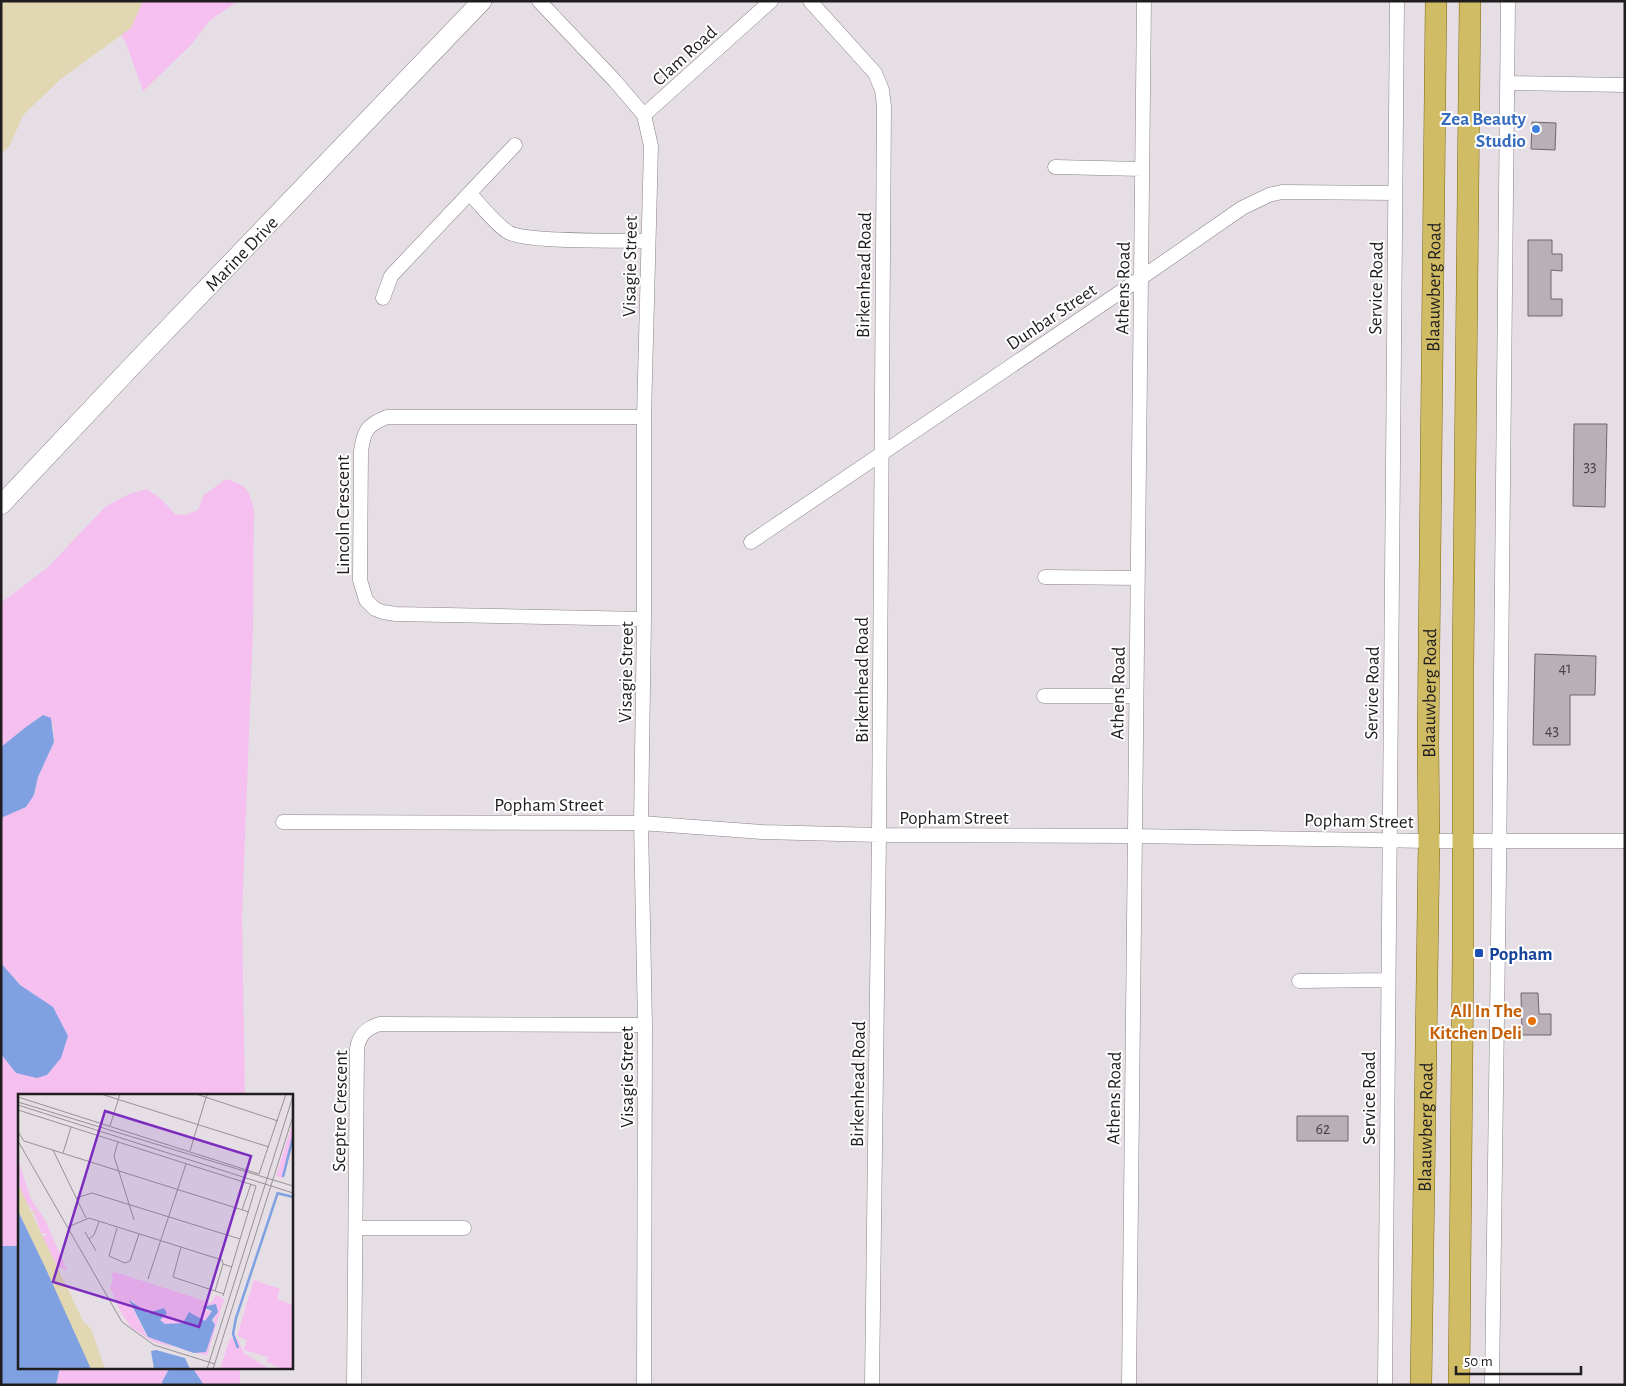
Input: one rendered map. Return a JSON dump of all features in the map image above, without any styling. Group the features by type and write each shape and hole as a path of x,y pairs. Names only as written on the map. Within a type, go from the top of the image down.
{"main road":[{"name":"Marine Drive","path":"1,505 482,1"},
{"name":"Blaauwberg Road","path":"1421,1385 1429,840 1428,744 1436,1"},
{"name":"Blaauwberg Road","path":"1459,1385 1463,656 1470,1"}],"street":[{"name":"Visagie Street","path":"538,1 616,81 644,115 651,146 644,417 641,823 645,1025 644,1385"},
{"name":"Clam Road","path":"644,115 771,1"},
{"name":"Birkenhead Road","path":"810,1 874,73 882,90 884,113 880,454 879,835 872,1385"},
{"name":"Athens Road","path":"1129,1385 1144,1"},
{"name":"Service Road","path":"1385,1385 1387,980 1397,1"},
{"path":"1492,1385 1508,1"},
{"path":"1507,83 1625,85"},
{"path":"383,298 391,276 515,145"},
{"path":"1055,167 1142,168"},
{"name":"Dunbar Street","path":"751,542 1235,213 1269,194 1282,192 1395,193"},
{"path":"470,194 502,228 515,236 547,239 648,241"},
{"name":"Lincoln Crescent","path":"644,417 387,418 374,423 368,427 363,436 361,450 360,580 366,600 375,609 396,614 644,618"},
{"path":"1045,577 1138,578"},
{"path":"1044,696 1136,696"},
{"name":"Popham Street","path":"283,822 641,823 762,832 879,835 1625,841"},
{"path":"1299,981 1387,980"},
{"name":"Sceptre Crescent","path":"354,1385 357,1049 361,1036 367,1029 380,1024 645,1025"},
{"path":"356,1228 464,1228"}],"shaded area":[{"path":"143,1 238,1 209,21 190,46 143,91 126,43 121,35 131,28"},
{"path":"226,479 246,489 254,510 253,630 242,917 245,1094 18,1094 18,1246 1,1246 1,1054 16,1073 32,994 20,985 1,963 1,818 26,807 34,795 38,777 54,742 53,724 43,715 1,747 1,603 47,568 105,507 129,494 147,489 161,499 175,514 186,515 198,510 204,495"},
{"path":"60,1368 169,1368 162,1382 163,1385 56,1385"},
{"path":"193,1368 240,1368 240,1385 204,1385"}],"sand":[{"path":"1,1 143,1 131,28 62,78 23,115 10,145 1,154"}],"water":[{"path":"43,715 51,718 54,742 38,777 34,795 26,807 1,818 1,747"},
{"path":"1,963 20,985 53,1007 68,1036 61,1058 47,1075 37,1078 16,1073 1,1054"},
{"path":"1,1246 18,1246 18,1368 60,1368 56,1385 1,1385"},
{"path":"169,1368 193,1368 204,1385 163,1385 162,1382"}],"building":[{"path":"1532,122 1556,123 1555,150 1531,149"},
{"path":"1528,240 1552,240 1552,254 1562,254 1562,271 1551,270 1551,299 1562,299 1562,316 1528,316"},
{"path":"1574,424 1607,424 1605,507 1573,506"},
{"path":"1535,654 1596,656 1595,695 1570,695 1570,745 1533,745"},
{"path":"1521,993 1538,993 1539,1014 1551,1014 1551,1035 1522,1035"},
{"path":"1297,1116 1348,1116 1348,1141 1297,1141"}],"place":[{"name":"Zea Beauty Studio","path":"1536,129"},
{"name":"Popham","path":"1479,953"},
{"name":"All In The Kitchen Deli","path":"1532,1021"}]}
